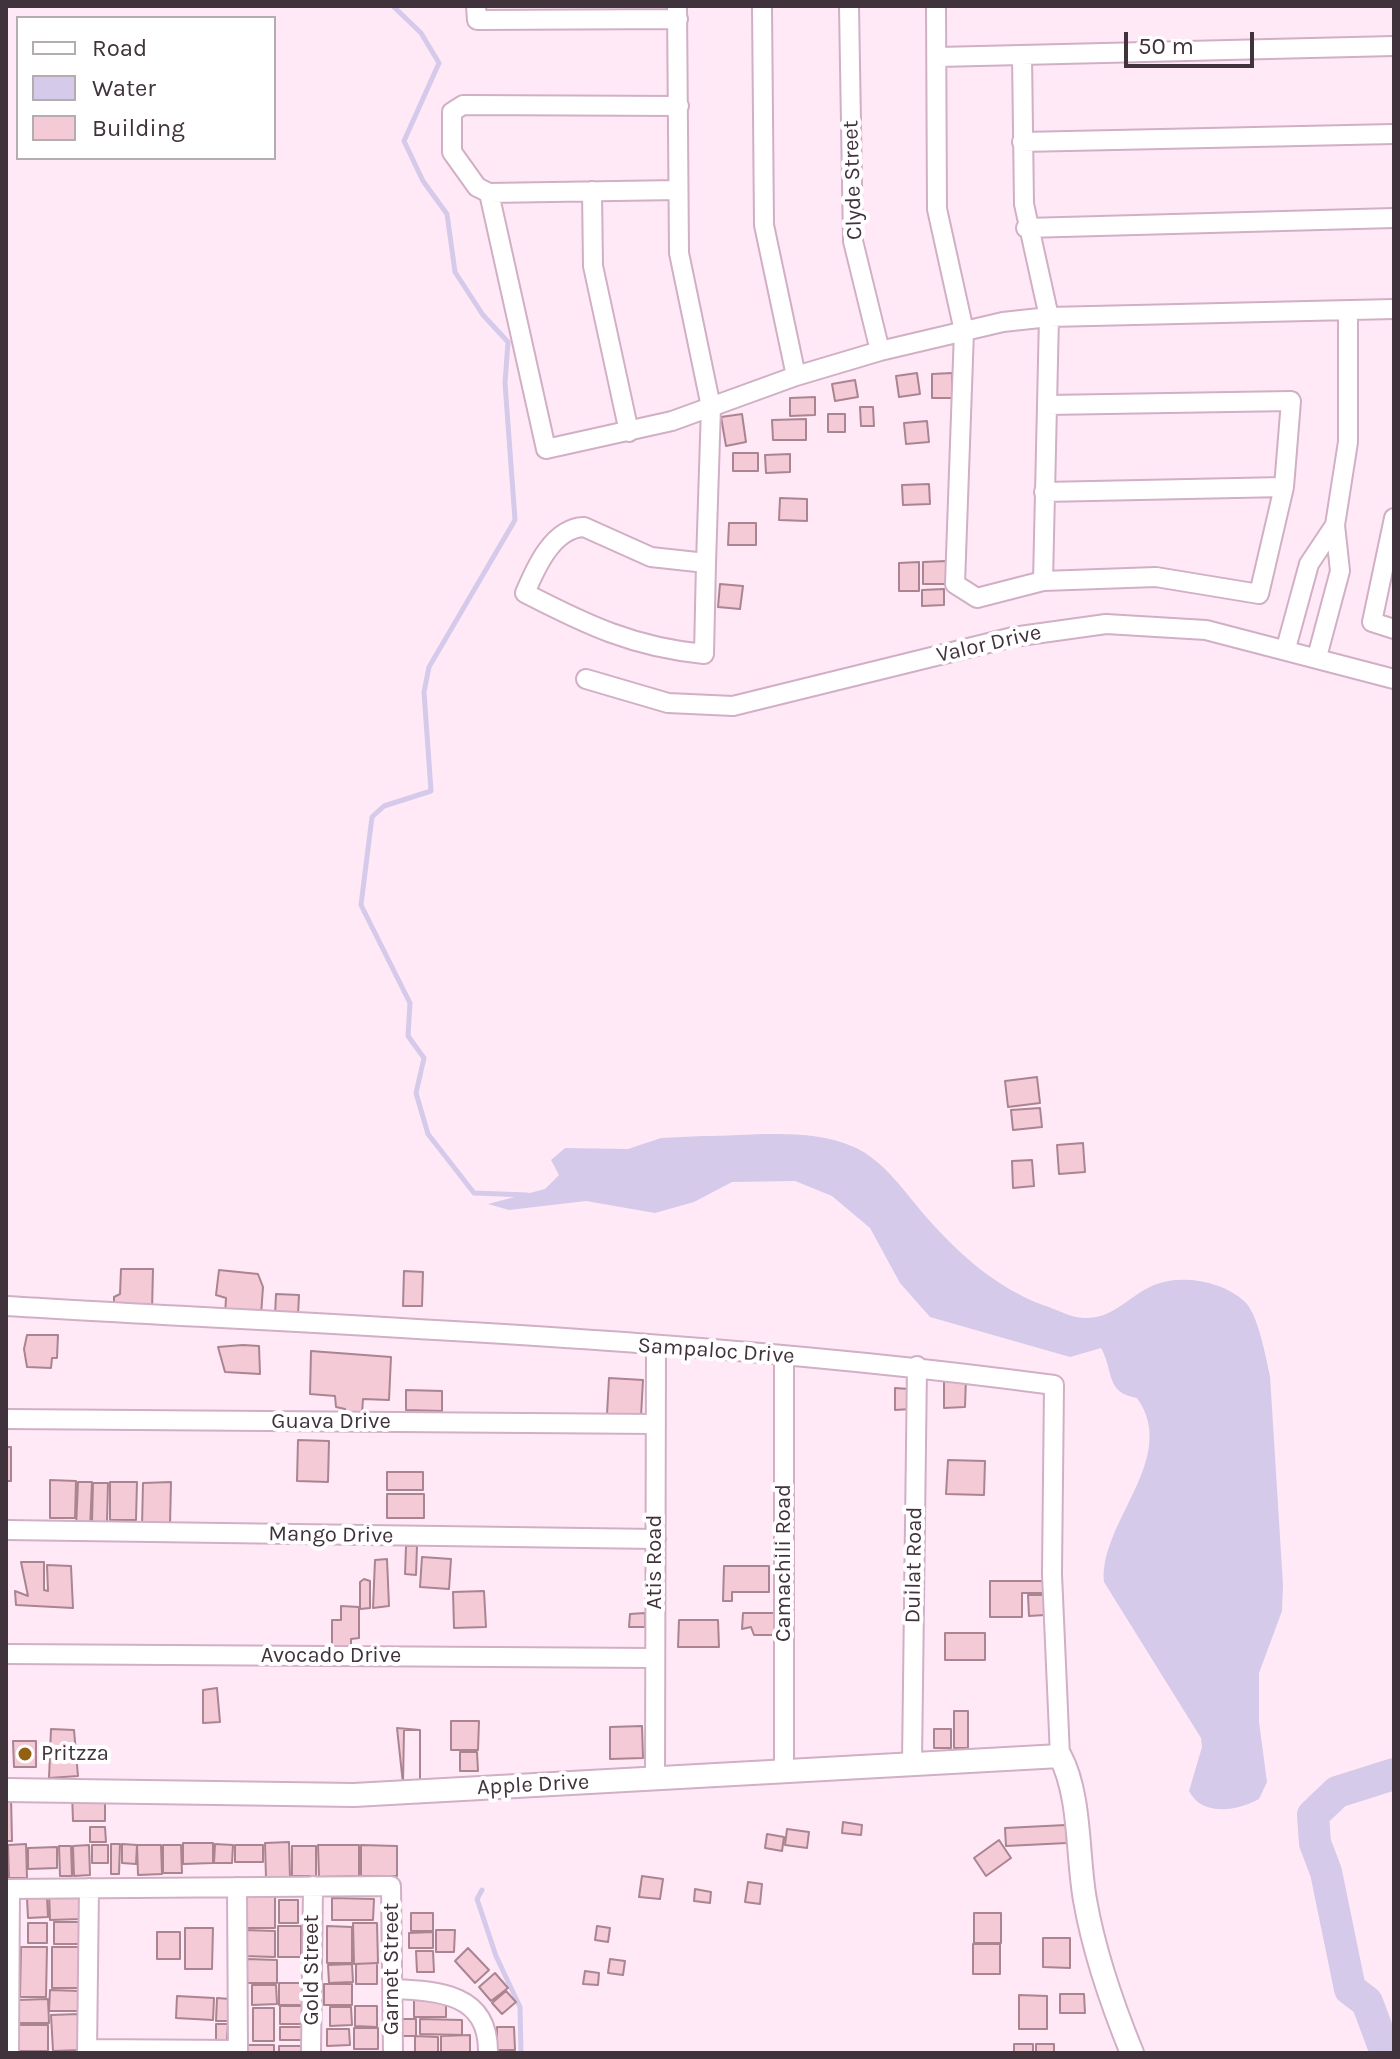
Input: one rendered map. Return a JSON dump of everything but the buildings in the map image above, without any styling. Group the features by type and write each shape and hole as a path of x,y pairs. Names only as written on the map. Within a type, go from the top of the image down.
{"street":[{"path":"476,6 477,20 678,12 679,253 711,407 704,654 631,643 597,630 525,593 537,566 554,542 575,527 584,527 651,557 706,563"},
{"path":"762,6 764,225 796,376"},
{"name":"Clyde Street","path":"849,6 853,241 880,351"},
{"path":"936,6 937,209 964,331 955,584 977,598 1043,581 1156,577 1259,594 1284,487 1291,401 1047,405"},
{"path":"938,57 1394,46"},
{"path":"1022,55 1026,228 1049,317 1043,581"},
{"path":"678,190 489,193 477,187 452,152 452,112 463,105 679,106"},
{"path":"1022,142 1394,134"},
{"path":"592,191 593,266 629,432"},
{"path":"489,193 546,449 629,432 796,376 880,351 964,331 1049,317 1394,309"},
{"path":"1026,228 1394,218"},
{"path":"1317,657 1340,571 1335,525 1348,442 1348,310"},
{"path":"1044,492 1284,487"},
{"path":"1394,518 1372,622 1394,629"},
{"path":"1286,648 1309,564 1335,525"},
{"name":"Valor Drive","path":"586,679 668,703 733,706 1069,627 1163,625 1206,630 1286,648 1394,679"},
{"name":"Sampaloc Drive","path":"6,1306 656,1346 917,1366 1054,1385 1052,1574 1060,1756"},
{"name":"Atis Road","path":"655,1778 656,1346"},
{"name":"Camachili Road","path":"784,1356 784,1771"},
{"name":"Duilat Road","path":"912,1763 917,1366"},
{"name":"Guava Drive","path":"6,1419 656,1424"},
{"name":"Mango Drive","path":"6,1530 656,1539"},
{"name":"Avocado Drive","path":"6,1654 655,1658"},
{"path":"1060,1756 1070,1775 1085,1902 1097,1953 1132,2053"},
{"name":"Apple Drive","path":"6,1790 354,1795 1060,1756"},
{"path":"9,2053 8,1889 313,1886"},
{"name":"Garnet Street","path":"313,1886 391,1886 393,2053"},
{"name":"Gold Street","path":"311,2053 313,1886"},
{"path":"89,1888 87,2051 238,2052 237,1887"},
{"path":"393,1989 441,1991 458,1998 482,2023 488,2039 488,2053"}],"water":[{"path":"760,1134 818,1137 865,1153 885,1169 966,1258 1026,1298 1069,1315 1084,1318 1104,1315 1154,1285 1177,1280 1214,1284 1236,1295 1250,1308 1258,1326 1270,1376 1283,1585 1282,1611 1259,1673 1259,1722 1267,1782 1259,1799 1231,1809 1211,1808 1202,1805 1189,1791 1202,1747 1201,1738 1104,1582 1106,1559 1113,1536 1144,1467 1149,1444 1148,1421 1137,1398 1115,1386 1101,1348 1070,1357 930,1317 900,1283 870,1228 832,1196 795,1181 732,1182 694,1202 655,1213 586,1201 509,1210 488,1204 545,1189 559,1175 551,1160 565,1148 628,1149 661,1138"}],"waterway":[{"path":"393,6 421,33 439,63 404,141 423,181 447,214 455,272 483,315 508,342 505,383 515,520 429,667 424,692 431,791 384,806 372,817 361,905 410,1003 408,1036 424,1058 416,1093 428,1134 474,1193 527,1195"},
{"path":"1386,2053 1367,2002 1350,1989 1326,1872 1315,1843 1313,1815 1337,1792 1394,1774"},
{"path":"482,1890 477,1899 496,1956 520,2007 521,2053"}],"place":[{"name":"Pritzza","path":"25,1754"}]}
